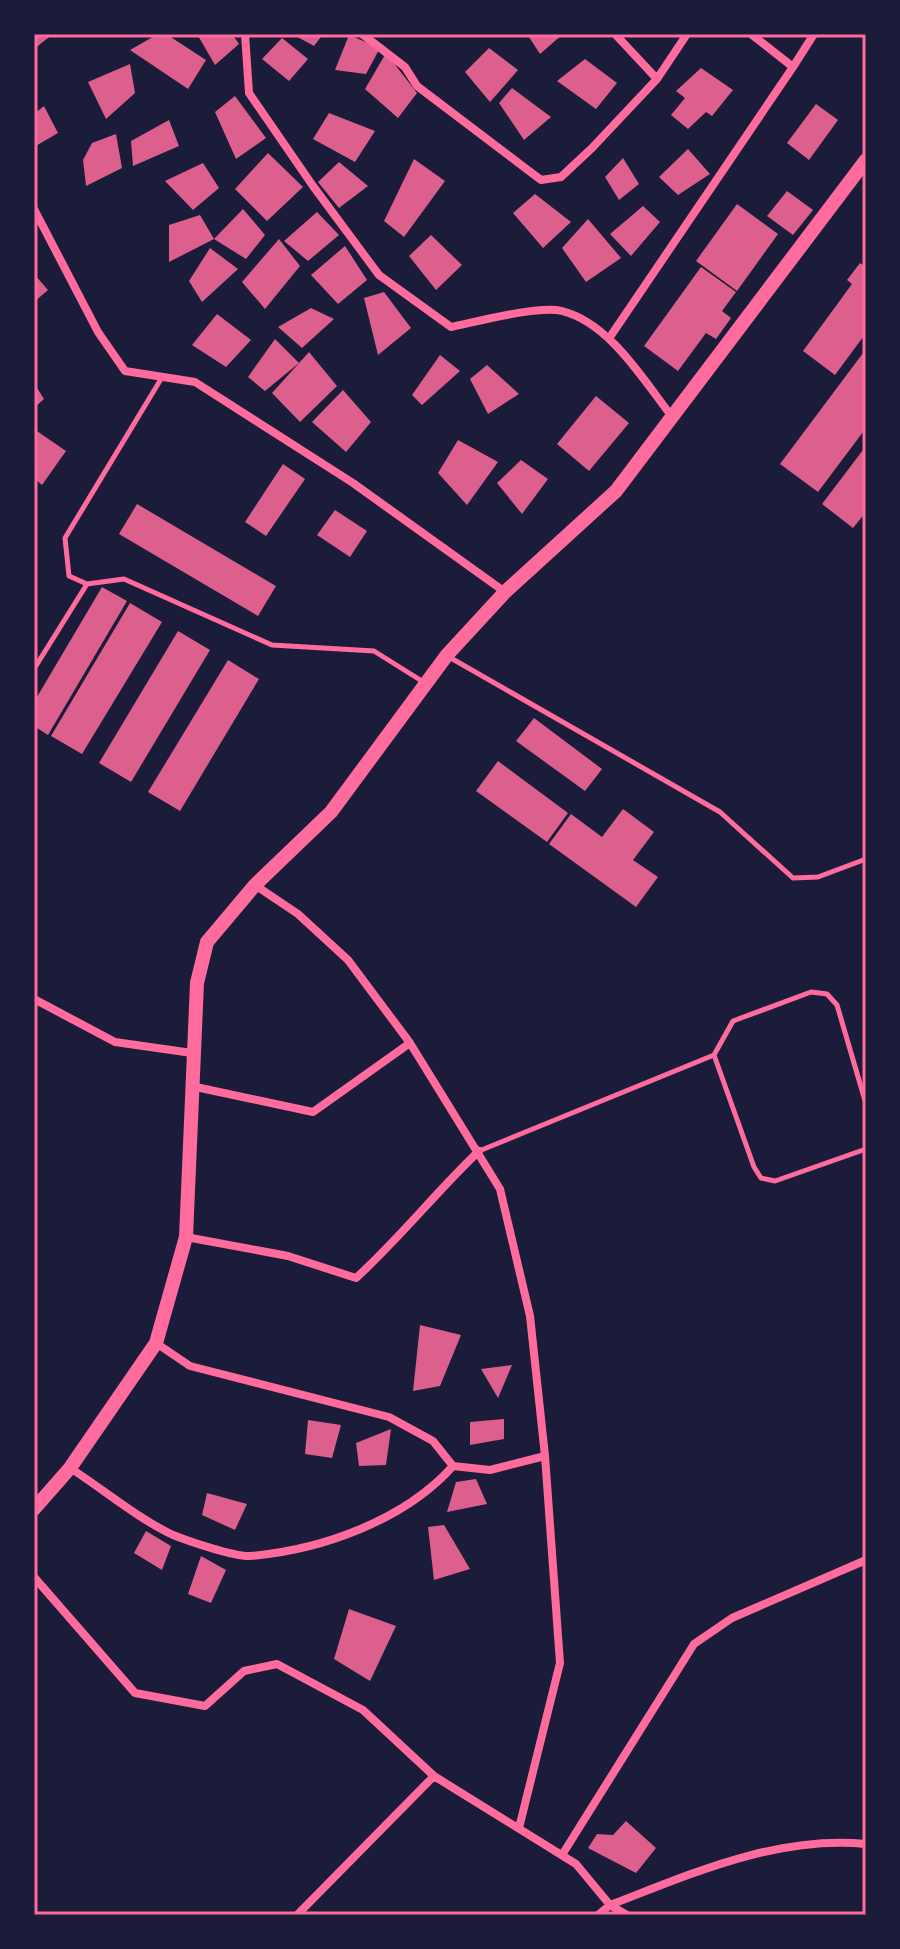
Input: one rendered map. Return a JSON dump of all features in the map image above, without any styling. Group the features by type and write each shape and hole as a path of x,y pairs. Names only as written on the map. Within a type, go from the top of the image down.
{"street":[{"path":"245,34 249,93 379,275 451,327 521,313 561,310 610,337 673,418"},
{"path":"362,34 405,67 417,86 541,180 561,177 657,79 687,34"},
{"path":"615,34 657,79"},
{"path":"751,34 793,67"},
{"path":"610,337 814,34"},
{"path":"34,1509 70,1468 156,1343 186,1237 192,1053 197,983 207,942 255,885 331,812 447,655 505,592 616,491 866,160"},
{"path":"34,209 98,332 125,371 195,382 353,483 505,592"},
{"path":"255,885 298,914 348,960 410,1043 500,1189 530,1316 545,1456 560,1663 519,1828"},
{"path":"34,999 115,1042 192,1053"},
{"path":"191,1085 313,1112 410,1043"},
{"path":"186,1237 288,1256 356,1278 400,1239 444,1184 479,1151"},
{"path":"156,1343 190,1366 389,1417 433,1441 453,1466 490,1470 545,1456"},
{"path":"70,1468 173,1534 247,1556 321,1541 389,1517 431,1491 453,1466"},
{"path":"562,1855 694,1644 732,1618 866,1560"},
{"path":"34,1577 135,1693 205,1706 244,1671 277,1664 363,1710 434,1776 576,1864 610,1905 627,1915"},
{"path":"297,1915 434,1776"},
{"path":"598,1915 610,1905 738,1857 837,1841 866,1844"}],"lane":[{"path":"161,379 65,538 69,576 87,584 124,579 272,645 374,651 426,683"},
{"path":"34,669 87,584"},
{"path":"447,655 720,812 793,878 818,877 866,859"},
{"path":"479,1151 714,1055 733,1021 811,992 827,994 837,1005 866,1104"},
{"path":"714,1055 754,1167 761,1178 775,1181 866,1149"}],"building":[{"path":"34,34 53,34 34,49"},
{"path":"158,34 166,34 206,60 188,89 130,50"},
{"path":"197,34 232,34 239,44 215,65"},
{"path":"292,34 323,34 314,46"},
{"path":"527,34 563,34 540,54"},
{"path":"349,35 380,48 366,74 335,70"},
{"path":"282,38 308,59 289,81 262,59"},
{"path":"489,48 518,70 490,102 465,72"},
{"path":"386,53 417,93 398,118 365,89"},
{"path":"585,59 617,83 596,109 557,81"},
{"path":"130,64 135,93 106,119 88,82"},
{"path":"701,68 733,90 712,116 706,112 688,129 671,115 685,98 676,91"},
{"path":"512,88 551,117 524,140 499,103"},
{"path":"235,96 266,138 236,159 215,112"},
{"path":"816,104 838,120 809,160 787,143"},
{"path":"44,106 58,133 34,147 34,114"},
{"path":"329,113 375,131 355,162 313,139"},
{"path":"169,120 179,146 133,166 131,141"},
{"path":"116,134 122,168 86,186 83,160 92,143"},
{"path":"688,149 710,174 678,195 659,177"},
{"path":"268,153 303,187 267,221 235,189"},
{"path":"623,158 639,184 619,200 605,177"},
{"path":"414,159 445,181 404,237 384,221"},
{"path":"339,162 368,186 339,208 318,182"},
{"path":"203,163 219,188 193,210 165,181"},
{"path":"787,191 813,210 793,235 767,216"},
{"path":"535,194 571,222 543,248 513,213"},
{"path":"737,204 778,234 737,291 696,261"},
{"path":"643,206 660,222 631,256 610,234"},
{"path":"243,209 265,235 246,259 214,239"},
{"path":"317,212 339,235 308,261 284,241"},
{"path":"200,215 214,239 169,262 169,225"},
{"path":"588,219 621,258 586,282 562,248"},
{"path":"431,235 462,265 436,290 409,256"},
{"path":"279,239 300,266 265,309 242,282"},
{"path":"345,246 367,280 338,304 311,275"},
{"path":"210,248 238,269 202,302 189,281"},
{"path":"860,263 866,267 866,333 835,375 803,351 852,284 847,280"},
{"path":"701,267 736,292 722,311 731,318 716,339 706,333 678,371 644,346"},
{"path":"34,274 48,290 34,302"},
{"path":"384,292 411,328 378,355 364,298"},
{"path":"311,308 334,319 302,348 278,327"},
{"path":"217,314 251,340 226,367 192,345"},
{"path":"275,339 299,363 265,391 248,377"},
{"path":"866,349 866,428 818,492 780,464"},
{"path":"309,352 337,386 300,422 272,393"},
{"path":"440,355 460,371 422,405 412,395"},
{"path":"487,365 519,394 488,414 470,379"},
{"path":"34,383 44,399 34,408"},
{"path":"343,390 371,422 346,452 312,422"},
{"path":"596,396 629,423 589,471 557,444"},
{"path":"34,429 66,451 42,485 34,478"},
{"path":"458,440 498,462 467,505 438,473"},
{"path":"866,446 866,512 853,528 822,504"},
{"path":"521,460 548,479 522,514 497,483"},
{"path":"283,464 305,479 266,536 245,522"},
{"path":"137,504 276,586 258,616 119,534"},
{"path":"335,510 367,531 350,557 317,535"},
{"path":"102,587 127,601 48,735 34,726 34,702"},
{"path":"130,603 162,622 82,754 51,736"},
{"path":"178,631 210,650 131,782 99,763"},
{"path":"228,660 259,679 180,811 148,792"},
{"path":"534,718 602,769 585,791 516,741"},
{"path":"498,761 568,813 547,842 476,791"},
{"path":"623,809 654,832 633,860 658,877 636,907 549,844 571,814 602,837"},
{"path":"420,1325 461,1335 440,1386 413,1391"},
{"path":"512,1365 498,1398 481,1369"},
{"path":"504,1419 504,1439 470,1445 470,1422"},
{"path":"308,1420 341,1425 332,1458 305,1454"},
{"path":"391,1429 386,1465 359,1466 356,1443"},
{"path":"476,1479 487,1504 447,1512 456,1482"},
{"path":"207,1493 247,1504 235,1530 202,1515"},
{"path":"444,1525 470,1569 434,1580 428,1527"},
{"path":"146,1531 171,1546 162,1570 134,1553"},
{"path":"201,1556 226,1570 211,1603 188,1594"},
{"path":"349,1609 396,1626 370,1681 334,1659"},
{"path":"626,1821 656,1848 636,1873 588,1848 597,1834 613,1835"}]}
